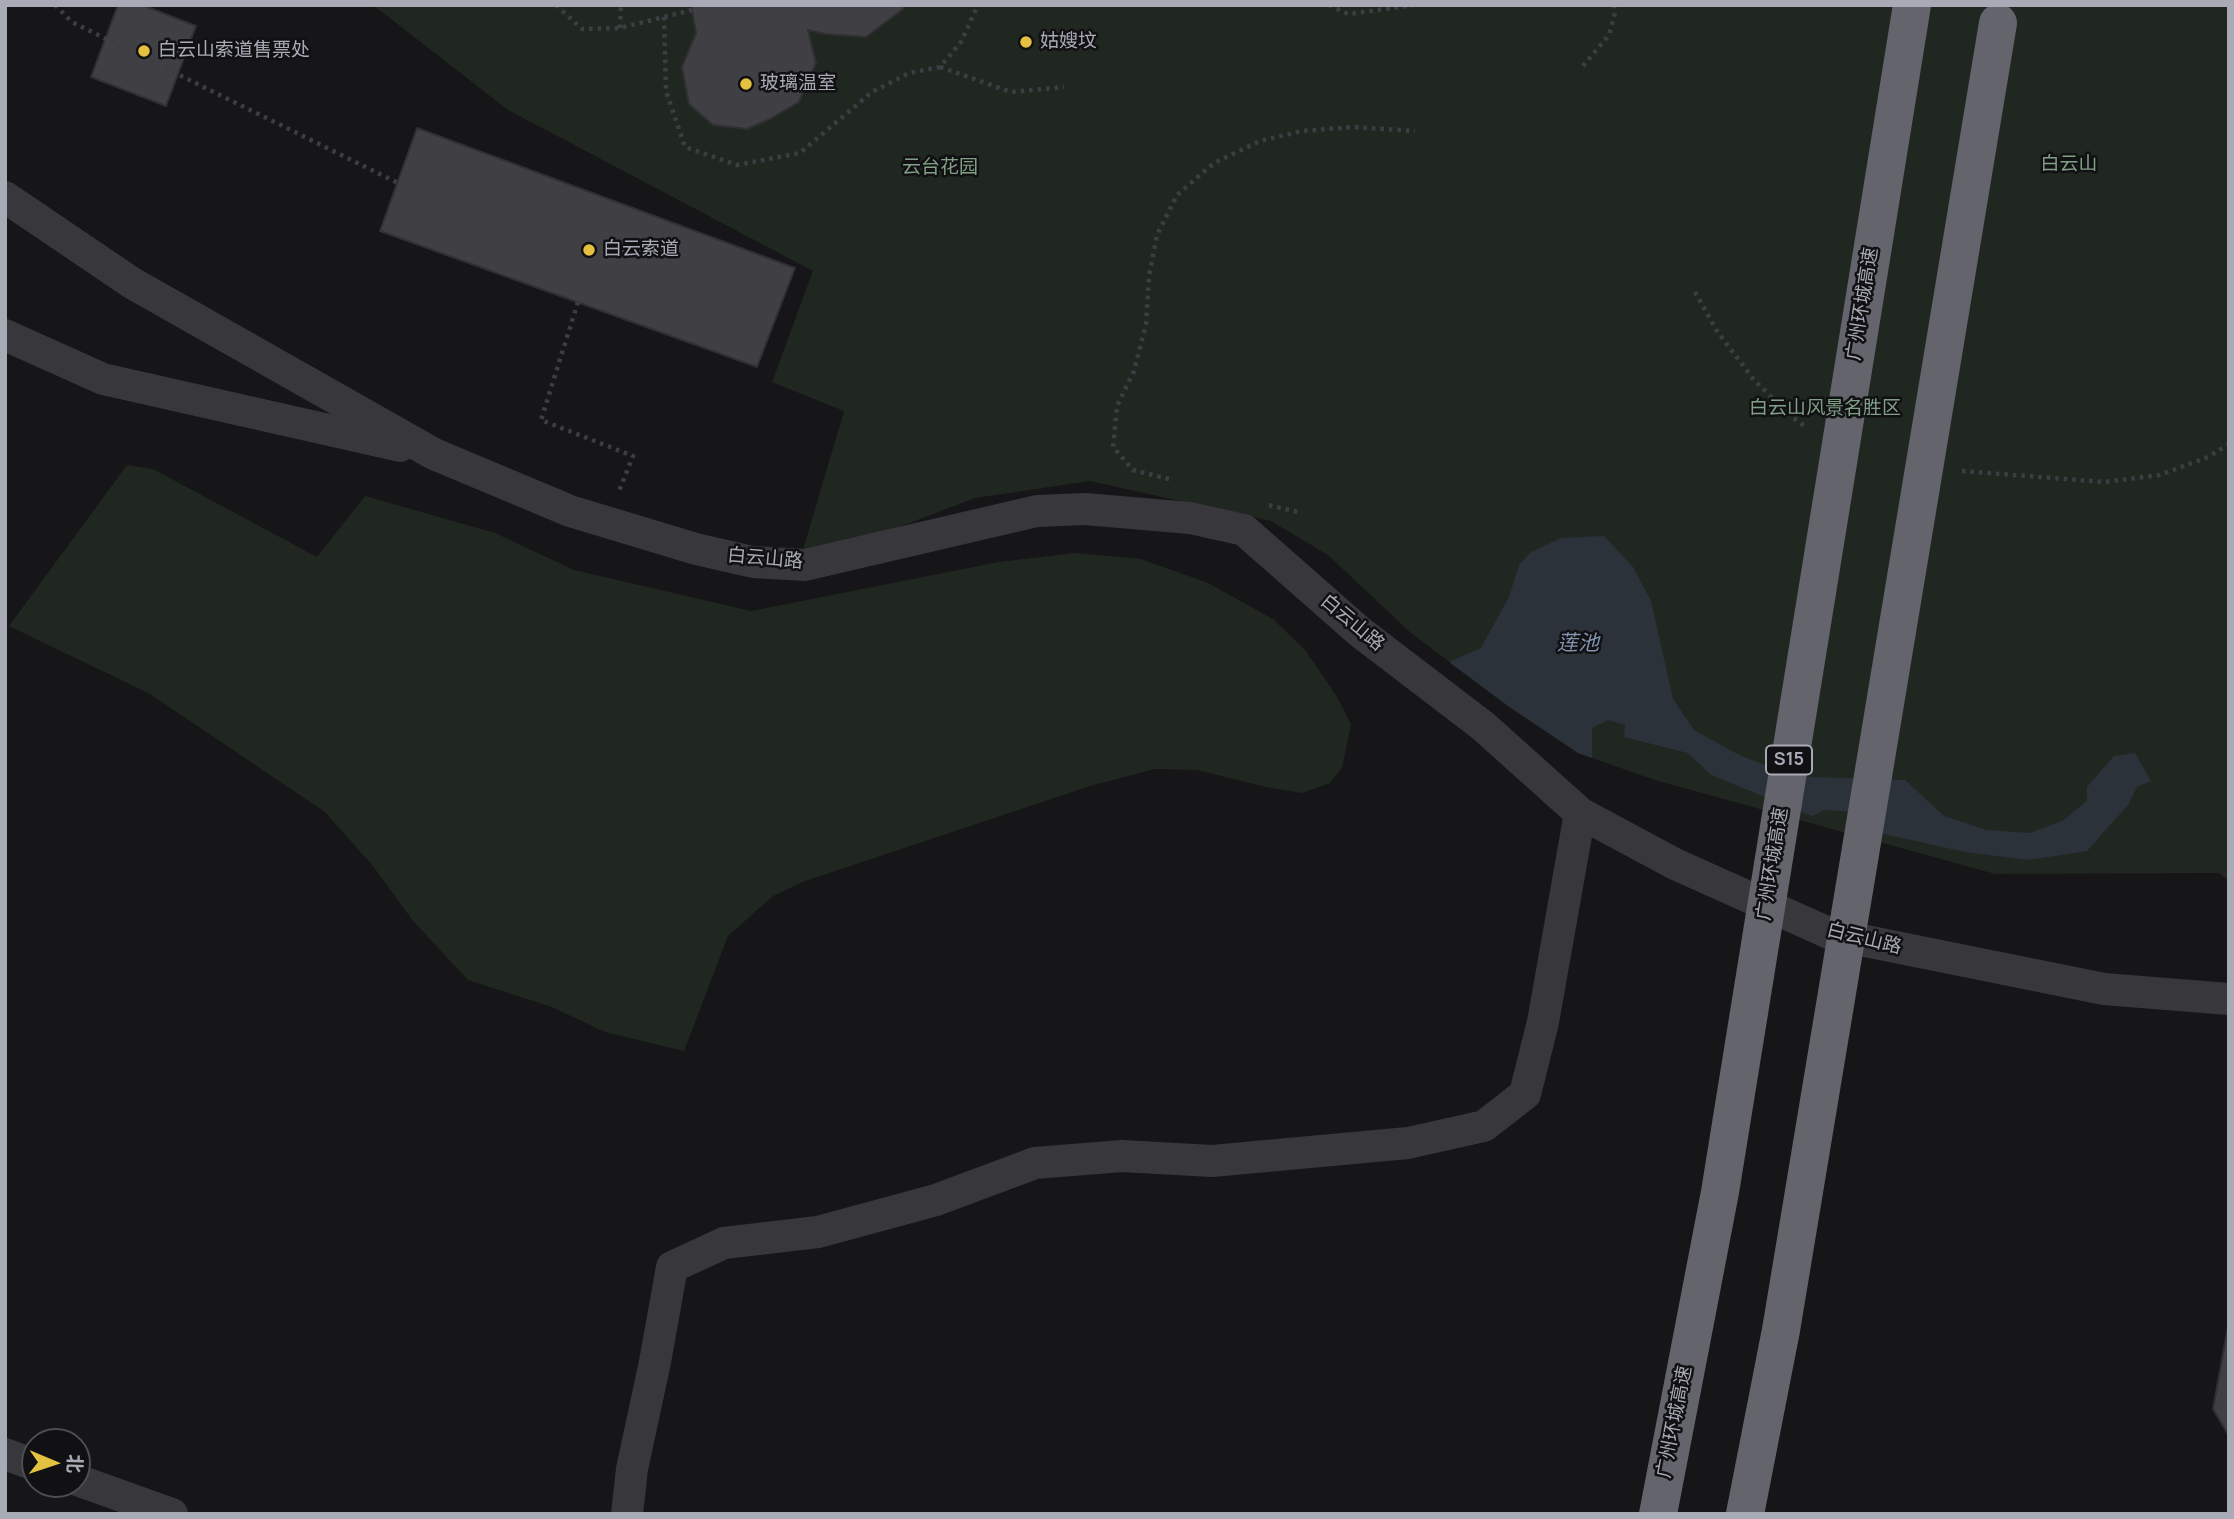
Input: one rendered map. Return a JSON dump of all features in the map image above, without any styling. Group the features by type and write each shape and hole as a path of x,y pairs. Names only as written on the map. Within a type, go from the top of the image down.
{"highway":[{"name":"广州环城高速","path":"1658,1514 1720,1192 1912,5"},
{"path":"1745,1514 1781,1330 1997,23"}],"street":[{"path":"5,197 132,284 434,454"},
{"path":"5,335 103,379 434,454"},
{"name":"白云山路","path":"434,454 570,511 695,550 752,562 805,565 1037,511 1085,509 1147,513 1190,518 1244,530 1360,632 1483,726 1580,813 1675,864 1831,934 2104,989 2229,999"},
{"path":"627,1514 632,1469 672,1267 724,1243 818,1232 936,1200 1035,1163 1122,1156 1212,1161 1408,1143 1484,1126 1525,1094 1543,1022 1580,813"},
{"path":"91,1485 172,1514"}],"path":[{"path":"55,5 72,22 398,183"},
{"path":"556,5 582,29 620,28 692,10"},
{"path":"620,28 621,5"},
{"path":"940,66 961,42 978,5"},
{"path":"1328,5 1348,14 1415,5"},
{"path":"1583,66 1609,35 1615,13 1614,5"},
{"path":"664,17 666,91 685,148 737,164 800,153 872,92 909,73 940,66 1011,92 1064,87"},
{"path":"1172,480 1133,470 1113,447 1117,406 1134,371 1146,324 1149,276 1157,234 1177,195 1214,163 1260,141 1301,131 1353,127 1415,131"},
{"path":"578,302 541,420 633,456 610,522"},
{"path":"1263,503 1302,513"}],"green space":[{"name":"白云山风景名胜区","path":"373,5 2229,5 2229,881 2219,873 1995,874 1655,780 1578,753 1508,706 1411,633 1328,555 1271,521 1090,481 975,498 868,539 803,550 844,411 772,382 813,271 508,110"},
{"path":"127,465 153,469 317,557 365,496 495,533 574,570 751,611 999,562 1075,553 1141,559 1208,583 1273,619 1305,650 1336,695 1351,724 1342,768 1330,783 1302,793 1197,770 1155,769 1090,786 805,881 773,896 728,936 684,1051 605,1032 552,1007 468,980 413,921 373,866 325,812 150,694 9,626"}],"water":[{"name":"莲池","path":"1604,536 1633,567 1651,601 1673,699 1694,730 1741,756 1811,777 1905,780 1944,816 1986,830 2030,833 2064,820 2087,801 2087,787 2114,756 2135,753 2151,781 2137,787 2128,805 2087,851 2028,860 1965,852 1875,832 1852,812 1824,810 1812,816 1711,775 1688,753 1624,737 1625,725 1608,720 1592,728 1592,758 1578,753 1449,662 1481,648 1509,597 1519,565 1531,552 1561,538"}],"building":[{"name":"白云山索道售票处","path":"118,5 142,5 196,26 166,106 91,77"},
{"name":"玻璃温室","path":"691,5 904,5 903,9 866,37 808,30 816,63 799,102 747,129 713,125 689,104 682,67 696,33"},
{"name":"白云索道","path":"417,128 795,268 757,367 380,231"},
{"path":"2229,1321 2229,1436 2213,1409"}],"place":[{"name":"姑嫂坟","path":"1026,42"},
{"name":"白云山索道售票处","path":"144,51"},
{"name":"玻璃温室","path":"746,84"},
{"name":"白云索道","path":"589,250"}],"park label":[{"name":"白云山","path":"2069,165"},
{"name":"云台花园","path":"940,168"}]}
